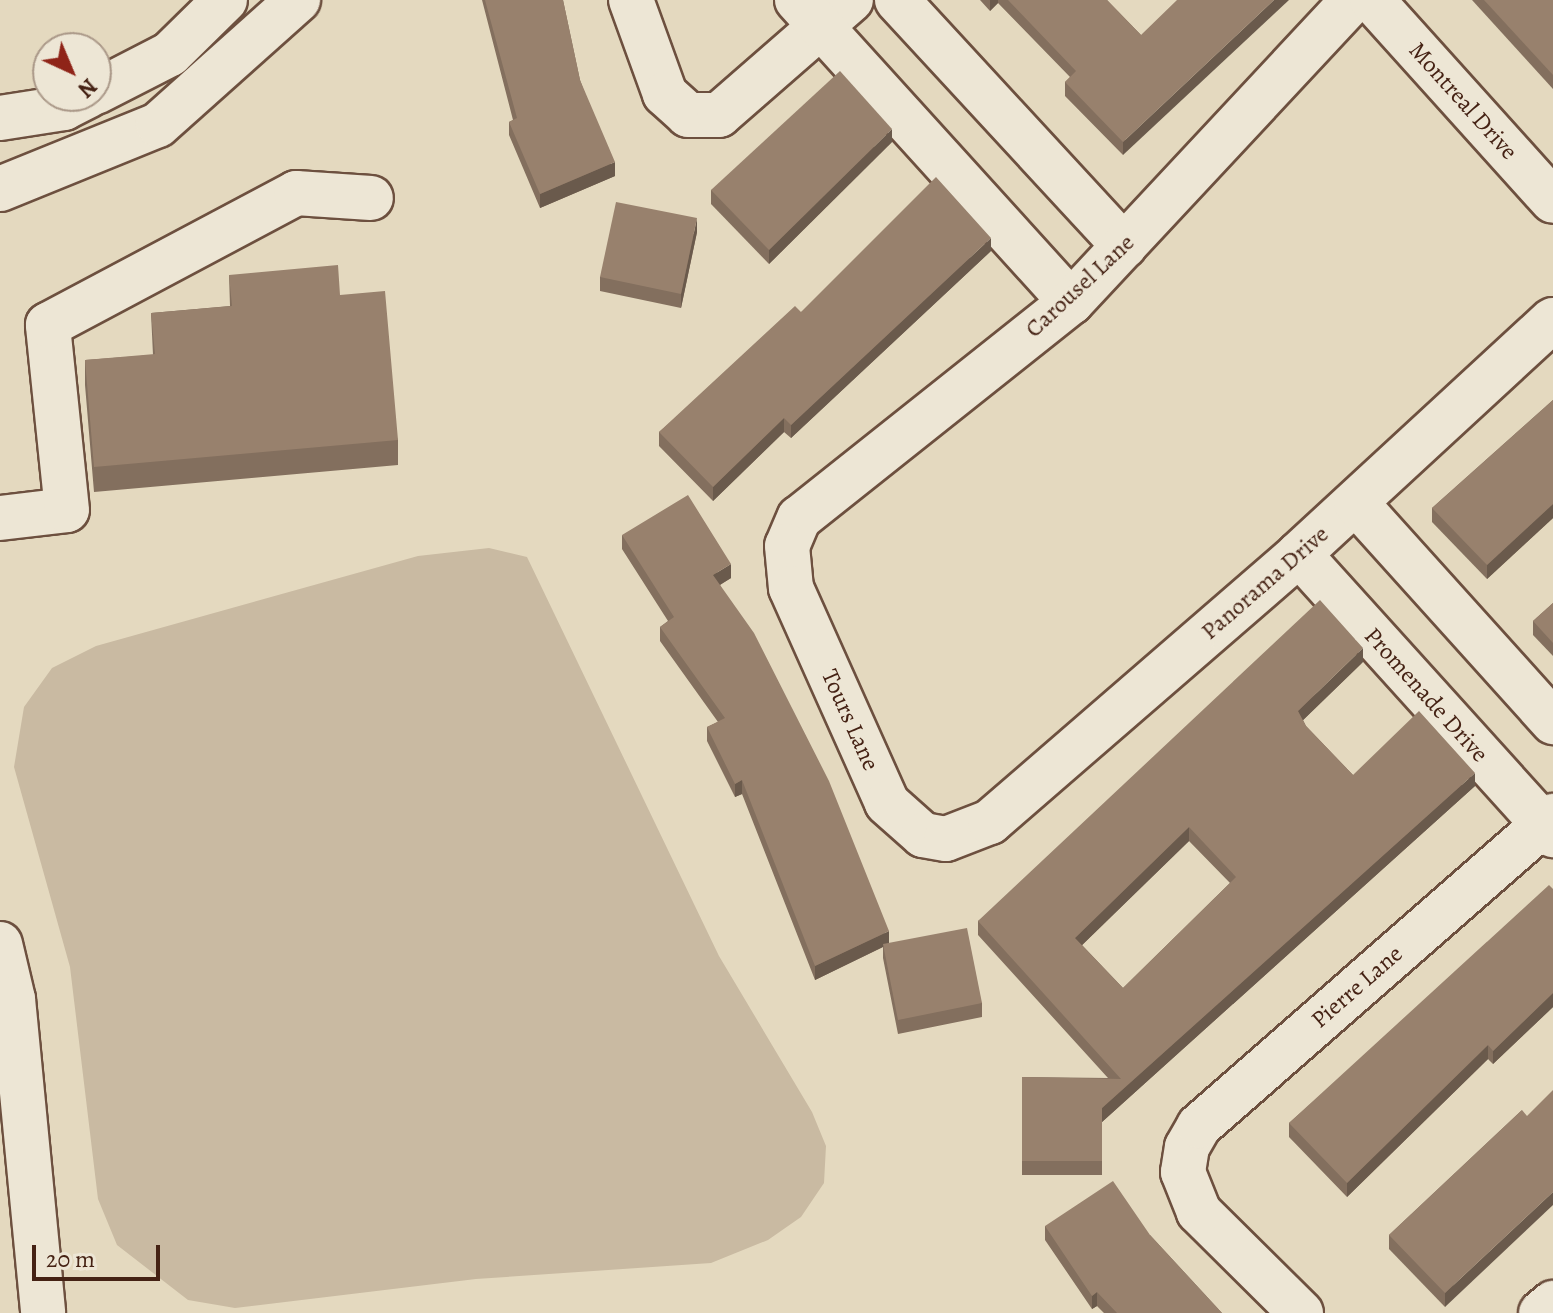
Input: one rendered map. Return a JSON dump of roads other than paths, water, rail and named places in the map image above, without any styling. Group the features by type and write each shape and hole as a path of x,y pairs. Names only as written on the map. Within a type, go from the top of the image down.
{"street":[{"path":"112,84 170,54 225,0"},
{"path":"0,189 158,125 297,0"},
{"path":"631,0 665,94 688,115 719,115 824,9 962,181 1071,302"},
{"path":"897,0 1013,134 1124,246"},
{"name":"Carousel Lane","path":"787,546 799,518 1071,302 1353,0"},
{"name":"Montreal Drive","path":"1372,0 1553,201"},
{"path":"0,118 38,112"},
{"path":"962,181 1013,134"},
{"path":"0,518 67,510 48,325 296,193 371,198"},
{"name":"Panorama Drive","path":"968,833 1299,554 1553,320"},
{"path":"1356,503 1553,722"},
{"name":"Tours Lane","path":"787,546 791,588 887,803 923,835 968,833"},
{"name":"Promenade Drive","path":"1299,554 1550,825"},
{"name":"Pierre Lane","path":"1301,1313 1199,1212 1183,1172 1199,1126 1550,825"},
{"path":"0,944 13,999 43,1313"},
{"path":"1541,1313 1553,1303"}]}
